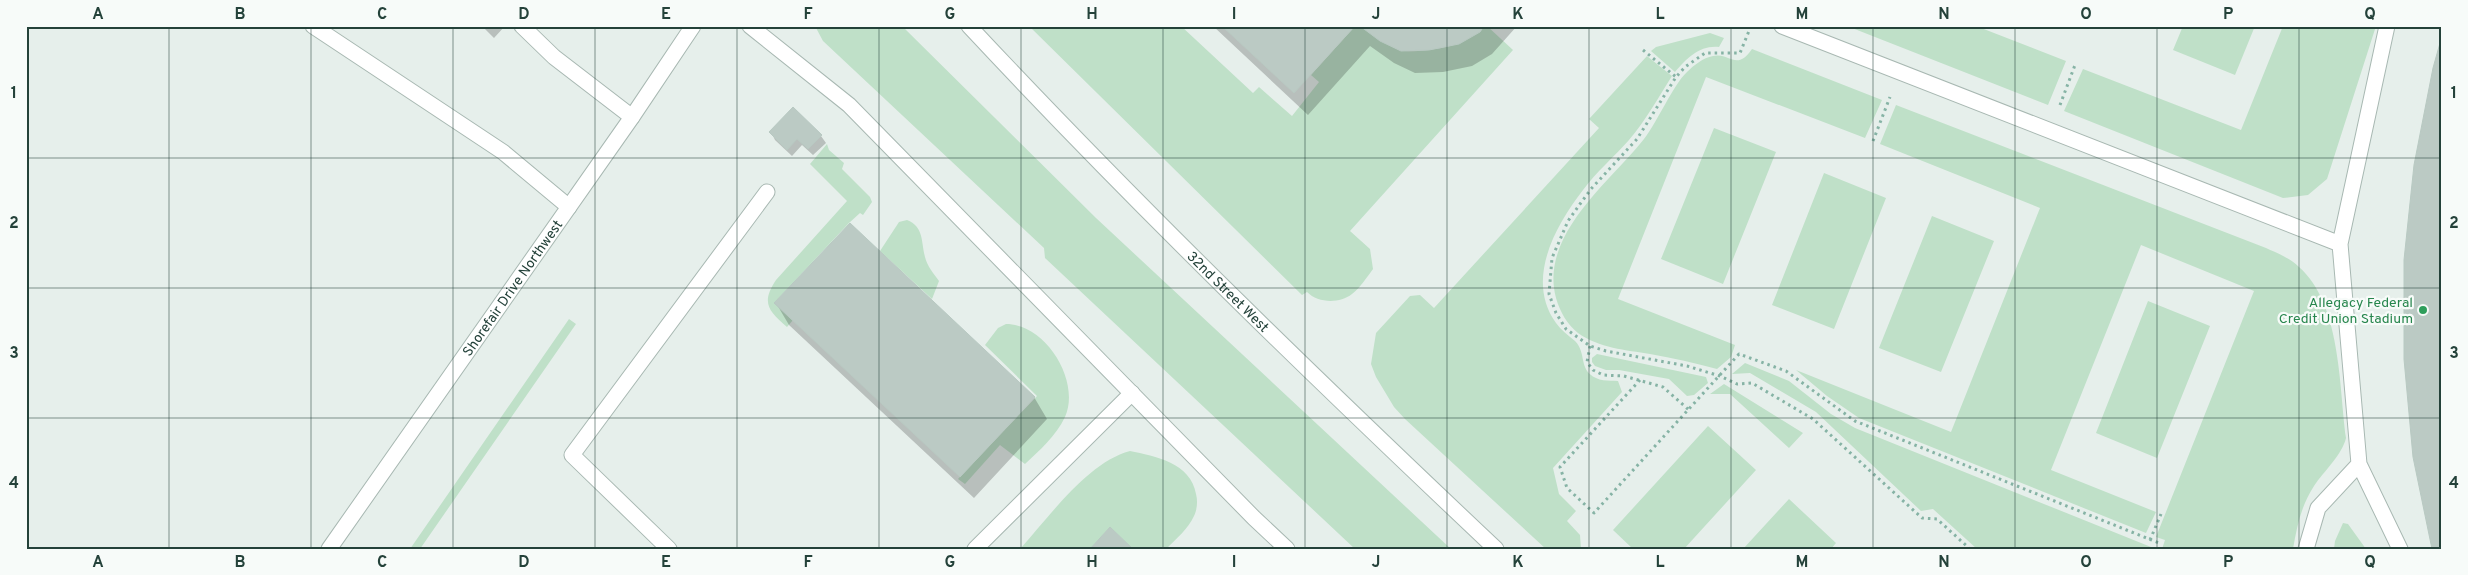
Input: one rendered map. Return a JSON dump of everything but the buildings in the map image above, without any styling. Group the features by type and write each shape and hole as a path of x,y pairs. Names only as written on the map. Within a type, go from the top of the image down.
{"street":[{"path":"312,26 503,152 569,207"},
{"path":"522,26 554,56 632,117"},
{"name":"Shorefair Drive Northwest","path":"329,549 632,117 692,26"},
{"path":"750,26 849,105 1254,518 1287,549"},
{"name":"32nd Street West","path":"969,26 1043,105 1302,365 1496,549"},
{"path":"1782,26 2340,244"},
{"path":"2387,26 2340,244 2359,464 2400,549"},
{"path":"669,549 572,455 767,192"},
{"path":"975,549 1132,393"},
{"path":"2306,549 2318,508 2359,464"}],"path":[{"path":"1751,26 1740,53 1705,53 1695,58 1676,77 1637,139 1591,188 1568,221 1552,258 1549,294 1556,313 1566,329 1577,339 1590,346 1720,376 1737,384 1752,383 1813,419 1922,518 1937,519 1970,549"},
{"path":"1643,50 1676,77"},
{"path":"2050,131 2075,65"},
{"path":"1873,141 1882,117"},
{"path":"1590,346 1587,362 1593,370 1603,375 1624,376 1663,387 1689,410"},
{"path":"1640,380 1560,467 1567,488 1594,513 1739,354 1786,371 1855,421 2159,543"},
{"path":"2150,540 2160,514"}],"green space":[{"path":"815,26 902,26 1096,218 1451,549 1355,549 1045,258 1044,248 823,41"},
{"path":"1029,26 1181,26 1253,93 1259,87 1292,116 1319,82 1311,75 1355,26 1365,29 1395,48 1413,51 1431,50 1456,44 1487,26 1513,50 1350,231 1370,249 1373,269 1361,286 1352,294 1335,301 1329,301 1312,296 1307,292 1302,295"},
{"path":"1847,26 1976,26 2066,61 2048,105"},
{"path":"2183,26 2255,26 2235,75 2173,50"},
{"path":"2283,26 2376,26 2327,179 2308,195 2283,198 2064,111 2083,69 2241,130"},
{"path":"1710,33 1724,38 1719,47 1700,50 1689,57 1675,72 1651,51 1656,47"},
{"path":"1752,49 1882,100 1865,138 1706,77 1618,299 1735,345 1731,357 1717,369 1667,357 1613,348 1586,338 1567,322 1556,298 1554,275 1558,253 1567,231 1581,211 1644,139 1676,85 1687,72 1699,62 1709,57 1719,55 1737,60 1742,59"},
{"path":"1647,56 1672,76 1652,109 1635,132 1588,183 1573,204 1554,237 1547,254 1543,289 1547,306 1556,323 1579,346 1590,375 1599,379 1618,381 1622,392 1553,468 1559,494 1576,511 1567,521 1580,535 1581,549 1546,549 1394,407 1376,377 1371,364 1376,333 1410,296 1420,295 1434,308 1599,128 1589,119"},
{"path":"1896,105 2266,248 2288,258 2299,267 2313,283 2323,302 2330,323 2336,346 2346,438 2341,451 2314,486 2306,501 2298,524 2293,549 2162,549 2165,540 2156,537 2254,291 2141,245 2051,470 2156,512 2146,533 1859,418 1827,396 1796,370 1951,432 2040,208 1880,144"},
{"path":"1714,128 1776,152 1723,284 1661,259"},
{"path":"827,144 829,150 844,163 842,169 870,197 872,202 863,215 860,213 849,223 775,302 793,320 787,327 771,311 768,300 771,288 847,201 810,164"},
{"path":"1824,173 1886,198 1834,329 1772,305"},
{"path":"1932,216 1994,241 1941,372 1879,348"},
{"path":"907,220 916,226 919,231 926,260 939,281 932,299 880,251 899,222"},
{"path":"2148,301 2210,326 2157,458 2096,433"},
{"path":"569,319 576,324 420,549 410,549"},
{"path":"1006,324 1021,327 1034,333 1046,344 1064,372 1068,387 1069,403 1065,417 1057,431 1025,464 1000,445 965,484 958,479 1037,396 985,345 998,328"},
{"path":"1597,354 1706,377 1708,383 1694,395 1687,396 1669,379 1619,370 1606,370 1595,366 1592,358"},
{"path":"1745,363 1789,381 1831,414 1855,428 2156,549 1977,549 1933,509 1921,511 1816,412 1750,373 1732,374"},
{"path":"1724,384 1803,433 1789,448 1730,394 1710,394"},
{"path":"1708,426 1756,470 1684,549 1633,549 1613,530"},
{"path":"1130,451 1150,455 1180,468 1193,483 1197,500 1195,514 1185,530 1166,549 1133,549 1110,527 1090,549 1020,549 1084,478 1114,457"},
{"path":"1789,499 1836,543 1831,549 1743,549"},
{"path":"2343,523 2348,524 2366,549 2334,549 2335,541"}],"place":[{"name":"Allegacy Federal Credit Union Stadium","path":"2423,310"}]}
